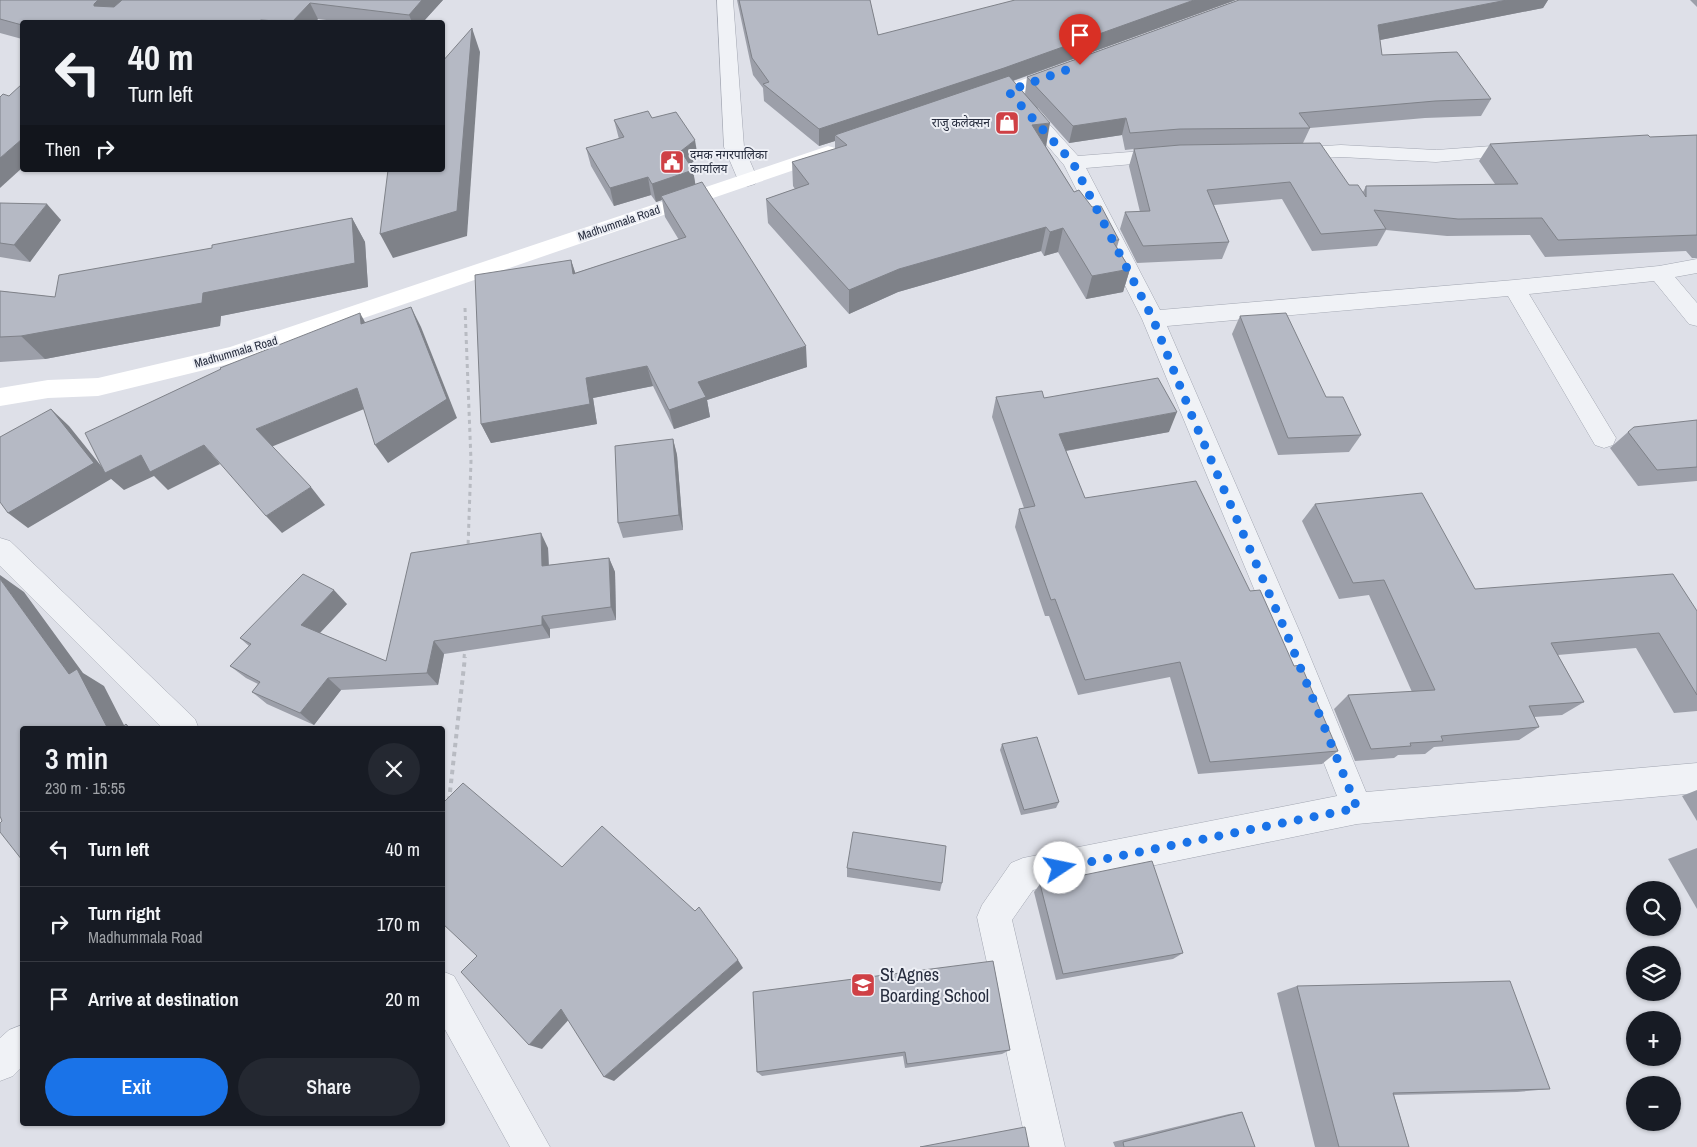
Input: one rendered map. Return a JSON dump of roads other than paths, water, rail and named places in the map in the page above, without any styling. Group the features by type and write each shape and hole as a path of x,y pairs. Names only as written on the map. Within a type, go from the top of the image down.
{"street":[{"path":"725,0 734,147 748,180"},
{"path":"962,106 1082,64"},
{"path":"1008,91 1073,163 1153,319 1186,401 1288,637 1357,808"},
{"name":"Madhummala Road","path":"0,396 48,388 98,387 233,355 850,145"},
{"path":"1270,154 1341,151 1436,156 1541,149"},
{"path":"1073,163 1115,158 1184,154"},
{"path":"1153,319 1514,288 1659,273 1697,266"},
{"path":"1659,273 1697,318"},
{"path":"1514,288 1604,438"},
{"path":"0,415 48,388"},
{"path":"0,549 181,726"},
{"path":"1046,1147 994,917 1023,875 1357,808 1697,778"},
{"path":"445,990 531,1147"},
{"path":"0,1063 20,1044"}],"place":[{"name":"राजु कलेक्सन","path":"1007,123"},
{"name":"दमक नगरपालिका कार्यालय","path":"672,162"},
{"name":"St Agnes Boarding School","path":"863,985"}]}
